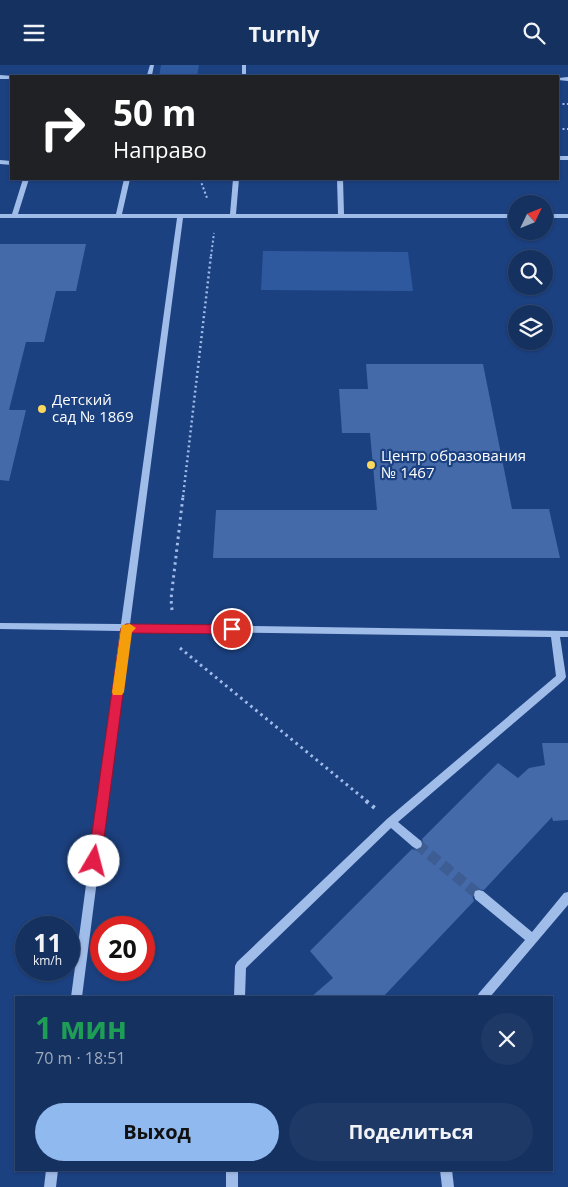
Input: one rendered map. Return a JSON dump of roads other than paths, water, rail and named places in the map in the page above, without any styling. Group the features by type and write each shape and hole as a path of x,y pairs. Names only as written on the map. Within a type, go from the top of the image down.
{"lane":[{"path":"14,216 26,180"},
{"path":"119,216 127,180"},
{"path":"233,216 236,180"},
{"path":"340,180 341,216"},
{"path":"0,216 508,216"},
{"path":"76,996 180,216"},
{"path":"553,216 568,217"},
{"path":"0,626 568,634"},
{"path":"240,996 241,966 391,822 564,678 555,634"},
{"path":"391,822 417,844"},
{"path":"479,895 532,939"},
{"path":"484,996 568,897"},
{"path":"50,1187 52,1171"},
{"path":"232,1171 232,1187"},
{"path":"446,1171 448,1187"}],"tunnel":[{"path":"417,844 479,895"}],"place":[{"name":"Детский сад № 1869","path":"42,409"},
{"name":"Центр образования № 1467","path":"371,465"}]}
